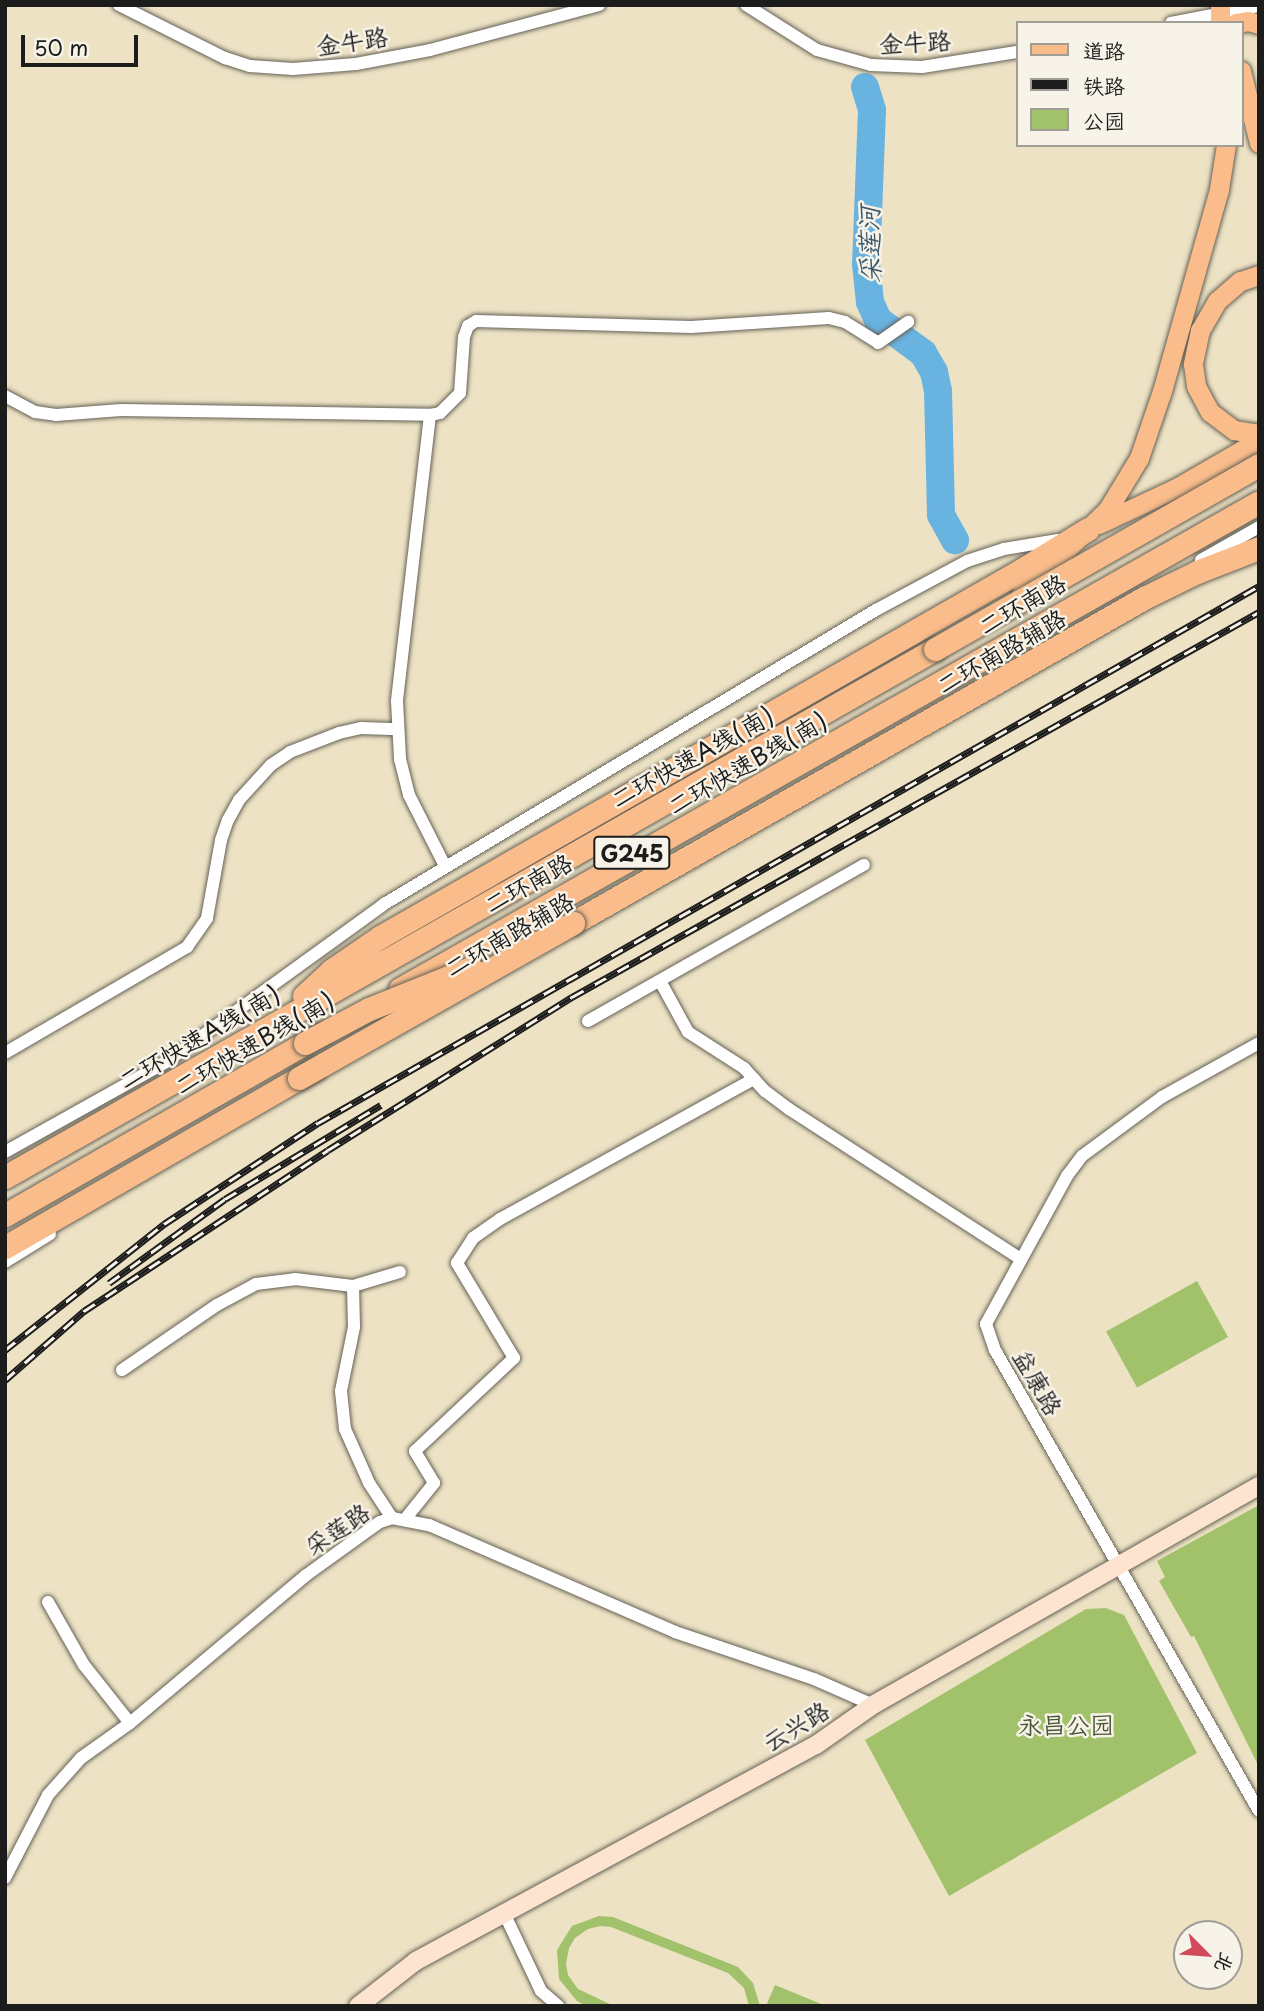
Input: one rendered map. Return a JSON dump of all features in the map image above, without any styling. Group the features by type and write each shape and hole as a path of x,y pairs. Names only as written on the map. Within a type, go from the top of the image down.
{"highway":[{"name":"二环快速A线(南)","path":"5,1177 1259,465"},
{"name":"二环快速B线(南)","path":"5,1212 1259,499"},
{"path":"251,1037 281,1017 332,970 361,949 1088,529"},
{"path":"5,1247 1135,603 1197,572 1259,548"},
{"path":"305,1043 359,1014 524,947 573,923"},
{"path":"299,1079 377,1027 451,963 497,934"}],"main road":[{"path":"1228,15 1259,24"},
{"path":"1243,79 1259,143"},
{"path":"978,631 1016,599 1088,529 1108,509 1125,486 1148,434 1219,188 1226,147"},
{"path":"1259,275 1240,281 1217,300 1200,330 1193,364 1196,386 1210,412 1234,430 1259,434"},
{"path":"1088,529 1178,486 1259,440"},
{"name":"二环南路","path":"5,1183 1259,470"},
{"name":"二环南路","path":"5,1212 1259,499"}],"street":[{"name":"金牛路","path":"118,5 225,58 250,65 293,69 356,64 430,50 599,5"},
{"name":"金牛路","path":"746,5 817,50 871,65 922,67 1016,52"},
{"path":"1185,21 1228,15 1259,6"},
{"path":"5,396 35,412 56,415 121,410 430,415 440,413 460,393 464,337 468,326 476,321 691,327 829,318 845,322 878,344 908,322"},
{"path":"430,415 397,701 400,759 409,795 445,866"},
{"name":"二环南路辅路","path":"5,1262 643,880 1259,527"},
{"path":"5,1152 166,1062 346,929 445,866 942,573 987,553 1057,540 1088,529"},
{"path":"5,1052 187,947 206,918 221,840 228,820 239,800 271,765 290,752 340,733 361,728 398,729"},
{"path":"588,1021 864,865"},
{"path":"660,981 688,1032 744,1068 789,1109 1021,1259"},
{"name":"益康路","path":"1259,1043 1162,1097 1082,1156 1067,1177 986,1324 988,1336 1259,1811"},
{"path":"353,1286 354,1327 341,1391 345,1429 369,1483 399,1518 434,1483 415,1451 514,1358 457,1263 472,1238 500,1219 754,1079"},
{"path":"122,1370 217,1305 256,1284 295,1279 353,1286 400,1272"},
{"name":"云兴路","path":"358,2006 416,1961 816,1745 873,1705 1259,1486"},
{"name":"采莲路","path":"5,1878 48,1795 81,1758 130,1723 305,1576 380,1522 399,1518 429,1525 675,1632 814,1679 873,1705"},
{"path":"48,1602 83,1665 130,1723"},
{"path":"504,1913 541,1991 558,2006"}],"green space":[{"path":"1197,1281 1228,1337 1137,1387 1106,1331"},
{"path":"1259,1505 1259,1767 1194,1636 1191,1637 1159,1581 1165,1577 1157,1561"},
{"name":"永昌公园","path":"1106,1608 1124,1615 1197,1753 949,1896 865,1740 1086,1609"},
{"path":"599,1916 613,1917 738,1967 753,1983 760,2006 749,2006 744,1988 728,1973 611,1927 600,1926 588,1929 575,1938 569,1948 566,1964 568,1975 578,1989 614,2006 586,2006 577,2001 559,1979 557,1950 572,1926"},
{"path":"775,1985 826,2006 766,2006"}],"waterway":[{"name":"采莲河","path":"865,87 872,110 866,264 870,302 878,320 923,353 934,372 938,391 941,515 955,540"}],"railway":[{"path":"5,1350 164,1224 318,1123 1259,586"},
{"path":"5,1380 84,1311 328,1150 572,997 1259,612"},
{"path":"109,1283 225,1199 381,1105"}]}
